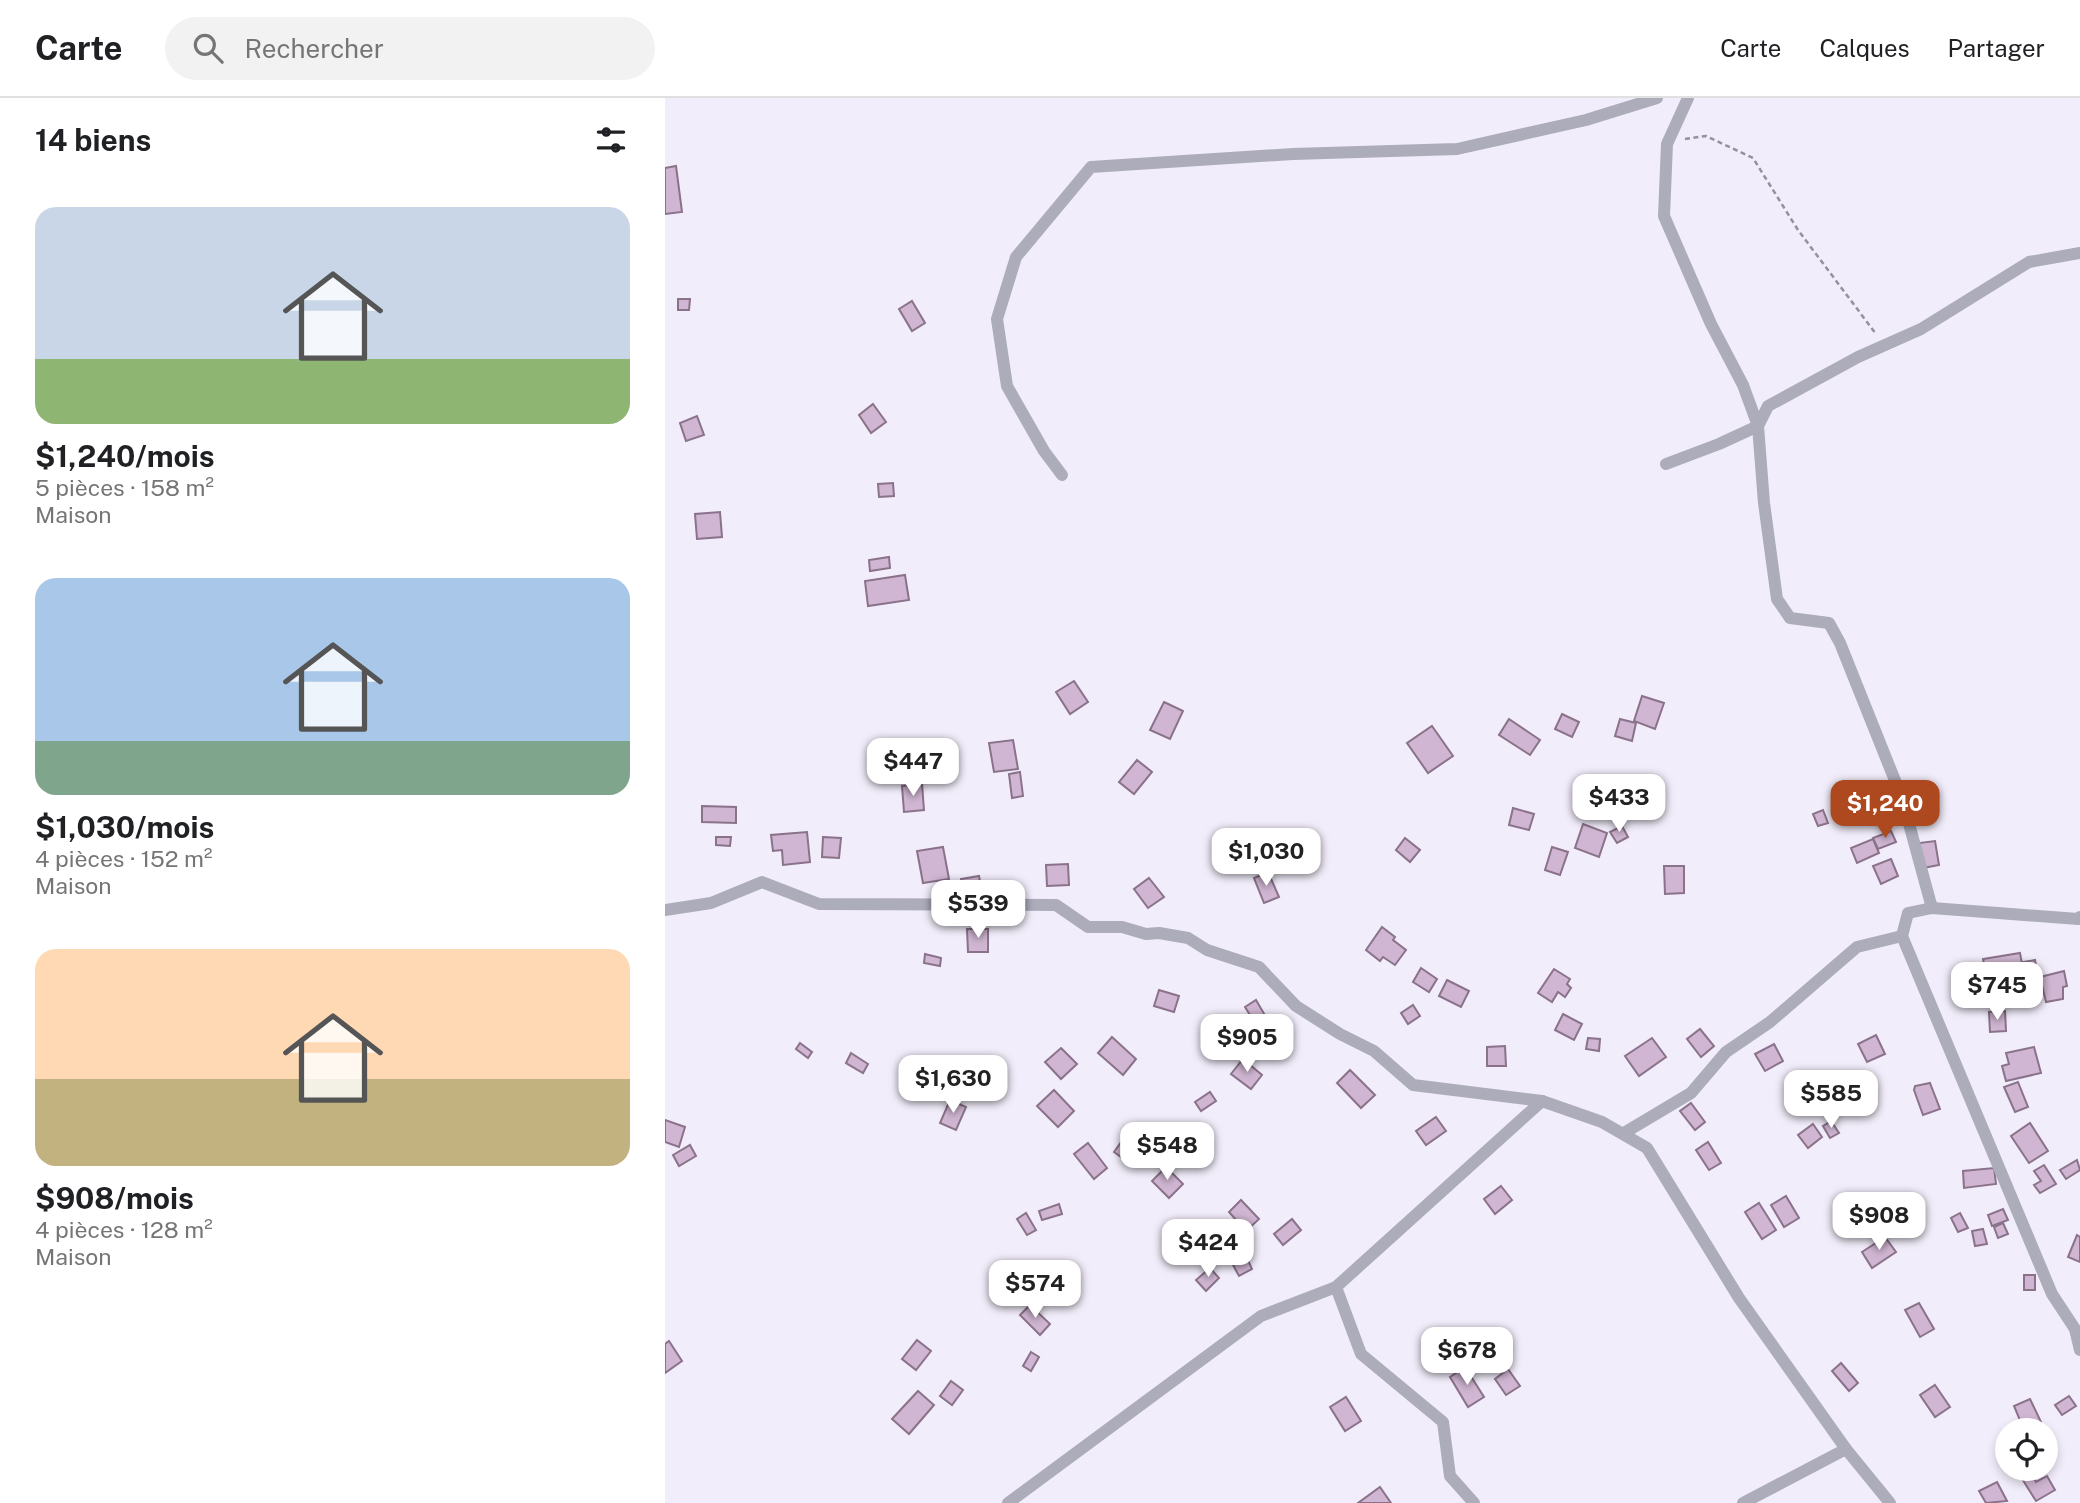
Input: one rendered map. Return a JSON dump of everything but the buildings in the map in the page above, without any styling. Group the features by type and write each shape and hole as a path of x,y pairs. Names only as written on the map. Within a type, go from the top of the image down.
{"street":[{"path":"1062,475 1044,451 1007,386 997,319 1016,257 1091,167 1293,154 1457,149 1586,120 1657,98"},
{"path":"1688,98 1667,144 1664,216 1711,324 1744,385 1758,426 1764,503 1777,599 1790,618 1829,623 1840,643 1902,798 1932,908"},
{"path":"1666,464 1758,426 1768,406 1884,345 1921,329 2029,262 2080,253"},
{"path":"665,910 711,903 762,883 819,904 1056,905 1088,928 1122,927 1146,934 1159,933 1188,938 1207,950 1259,967 1296,1006 1340,1034 1374,1051 1413,1084 1542,1101 1602,1122 1647,1148 1739,1298 1846,1449 1890,1503"},
{"path":"2079,921 1932,908 1908,913 1902,936 2052,1294 2075,1329 2080,1350"},
{"path":"1624,1133 1691,1093 1727,1052 1770,1022 1857,947 1902,936"},
{"path":"1008,1503 1261,1316 1336,1287 1542,1101"},
{"path":"1336,1287 1361,1354 1443,1423 1450,1476 1474,1503"},
{"path":"1743,1503 1846,1449"}],"path":[{"path":"1667,144 1706,136 1753,158 1798,230 1884,345"}]}
